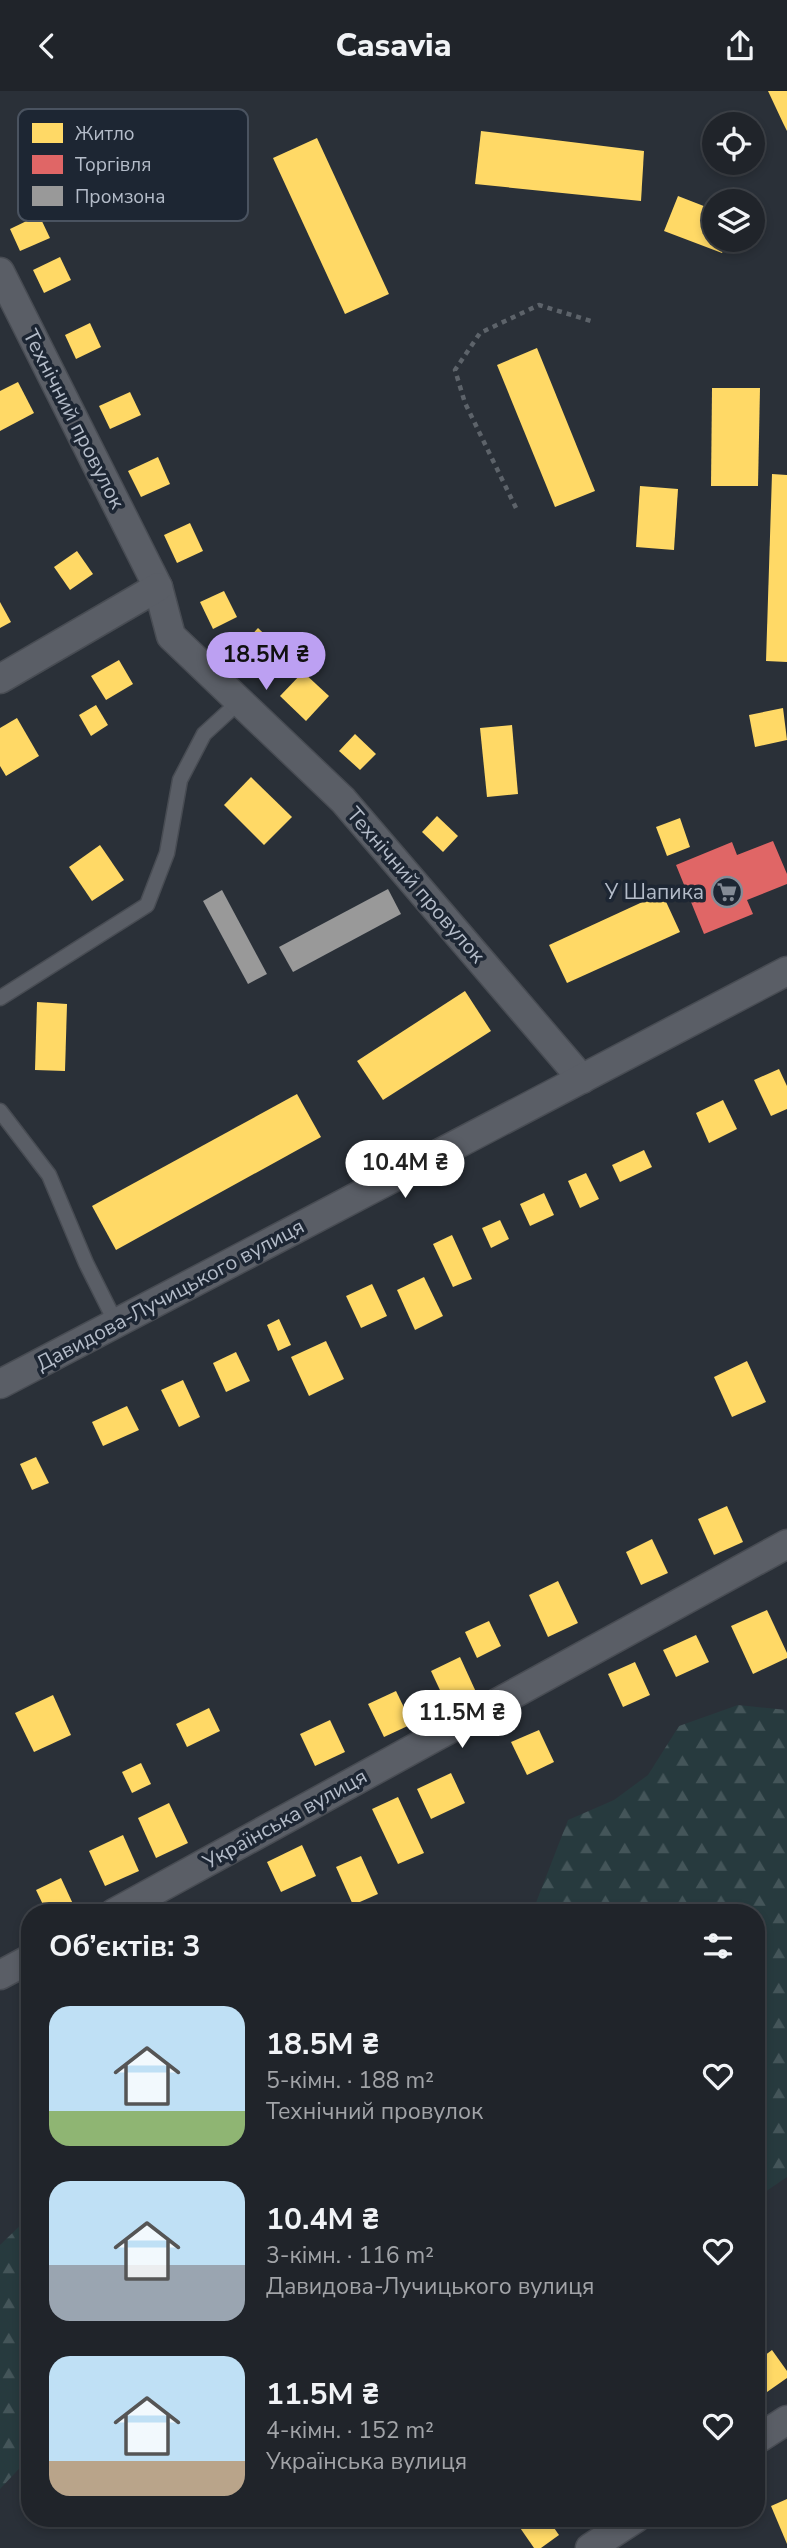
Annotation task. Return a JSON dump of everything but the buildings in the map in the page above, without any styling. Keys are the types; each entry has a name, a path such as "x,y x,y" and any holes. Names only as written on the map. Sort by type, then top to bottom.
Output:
{"street":[{"name":"Технічний провулок","path":"0,272 158,587 171,636 343,800 582,1079"},
{"path":"0,679 158,587"},
{"name":"Давидова-Лучицького вулиця","path":"0,1384 787,971"},
{"name":"Українська вулиця","path":"130,1904 787,1544"},
{"path":"0,1975 21,1964"},
{"path":"765,2434 787,2420"},
{"path":"590,2548 622,2527"}],"lane":[{"path":"0,998 147,905 167,853 180,780 204,734 240,701"},
{"path":"0,1111 49,1175 86,1263 116,1323"}],"path":[{"path":"516,508 465,403 455,370 480,333 539,305 591,321"}],"green space":[{"path":"738,1705 787,1710 787,2177 765,2192 765,1904 535,1904 568,1820 614,1800 648,1775 679,1726"},
{"path":"21,2225 21,2467 0,2489 0,2245"}],"place":[{"name":"У Шапика","path":"727,892"}]}
